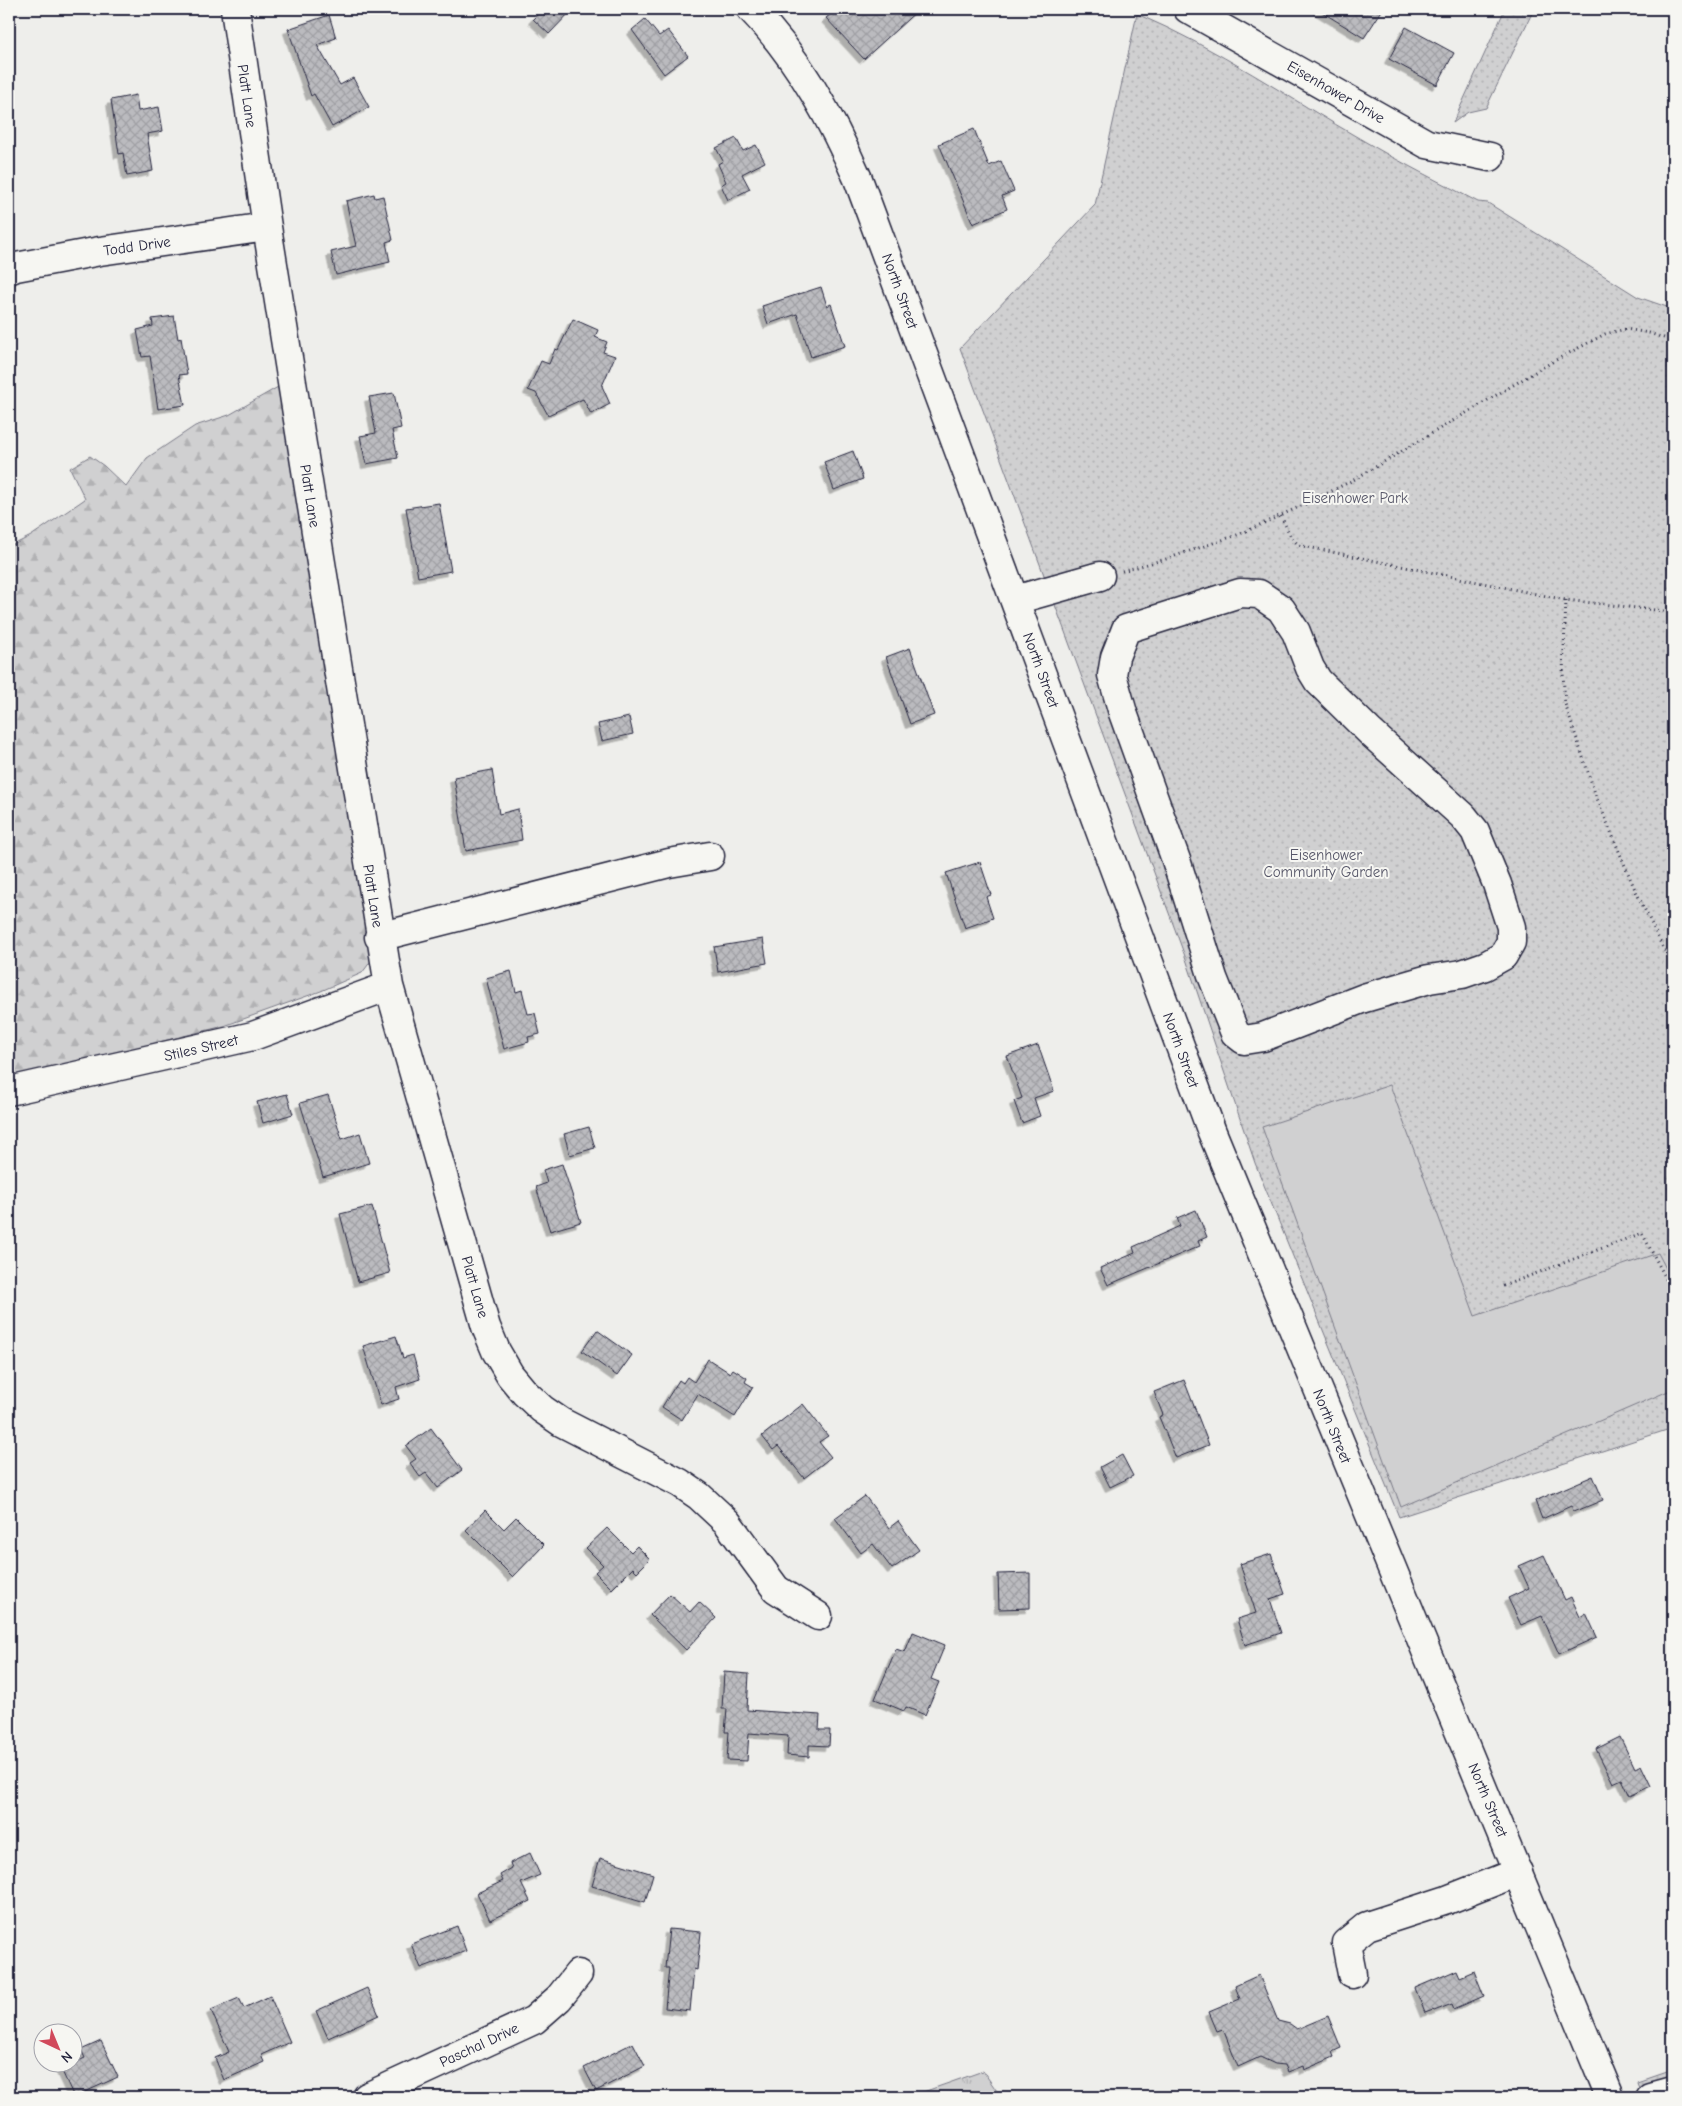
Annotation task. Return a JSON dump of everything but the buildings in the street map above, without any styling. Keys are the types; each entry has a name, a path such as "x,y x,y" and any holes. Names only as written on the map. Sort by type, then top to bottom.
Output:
{"street":[{"name":"Platt Lane","path":"235,9 266,227 284,325 379,937 389,986 486,1327 496,1351 510,1375 536,1404 561,1422 680,1483 699,1496 727,1522 776,1588 818,1616"},
{"name":"North Street","path":"751,9 799,69 825,111 850,161 1212,1132 1610,2097"},
{"name":"Eisenhower Drive","path":"1188,9 1427,144 1490,157"},
{"name":"Todd Drive","path":"9,270 16,267 100,251 266,227"},
{"path":"1015,600 1100,576"},
{"path":"1240,593 1259,594 1281,609 1296,632 1310,668 1318,681 1371,733 1463,816 1475,831 1497,884 1511,927 1511,942 1503,956 1485,966 1462,974 1429,979 1364,998 1263,1037 1244,1040 1235,1033 1213,978 1176,860 1123,713 1112,675 1114,657 1126,629 1204,604 1240,593"},
{"path":"379,937 668,863 710,856"},
{"name":"Stiles Street","path":"9,1092 253,1036 389,986"},
{"path":"1352,1974 1346,1943 1367,1926 1447,1900 1518,1872"},
{"name":"Paschal Drive","path":"367,2097 534,2020 559,1998 578,1974"},
{"path":"1651,2097 1673,2092"}],"path":[{"path":"1100,576 1208,546 1281,516 1362,475 1560,358 1605,334 1626,330 1650,333 1673,341"},
{"path":"1281,516 1290,535 1298,545 1566,600 1673,612"},
{"path":"1566,600 1563,673 1565,704 1596,796 1633,885 1664,950 1673,958"},
{"path":"1503,1286 1642,1233 1673,1292"}],"green space":[{"path":"1505,9 1534,9 1486,108 1468,112 1453,123"},
{"name":"Eisenhower Park","path":"1137,14 1225,58 1406,165 1478,202 1488,203 1638,297 1667,307 1673,305 1673,1428 1399,1517 1255,1163 1186,959 960,348 1095,205"},
{"path":"278,387 378,938 371,961 362,973 321,991 224,1026 9,1078 12,1031 9,1019 9,547 31,536 85,499 70,468 90,456 104,466 126,487 147,458 195,426 229,415"},
{"path":"1390,1085 1475,1316 1658,1253 1673,1282 1673,1389 1401,1507 1262,1127"},
{"path":"1673,2070 1673,2097 1644,2097 1638,2082"},
{"path":"983,2071 1001,2097 909,2097"}],"park label":[{"name":"Eisenhower Community Garden","path":"1326,864"}]}
